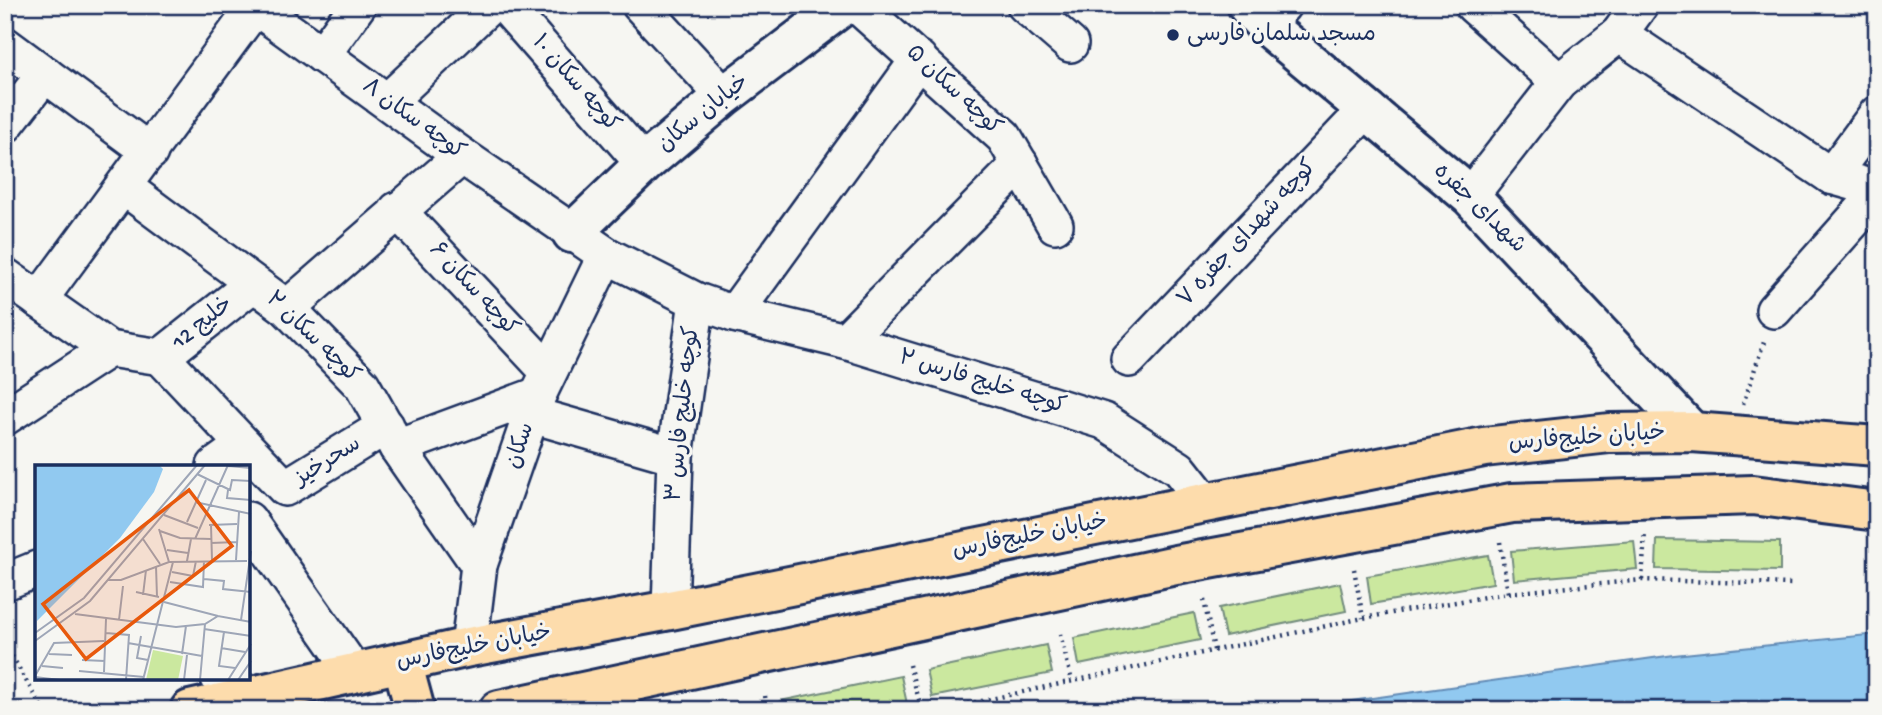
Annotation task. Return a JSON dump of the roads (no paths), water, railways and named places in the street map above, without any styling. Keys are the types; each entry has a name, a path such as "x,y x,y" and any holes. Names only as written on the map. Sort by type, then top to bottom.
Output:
{"main road":[{"name":"خیابان خلیج‌فارس","path":"190,710 226,689 355,673 469,647 670,610 1484,447 1611,433 1692,432 1877,446"},
{"path":"499,710 1176,565 1512,503 1753,495 1877,511"},
{"path":"402,662 415,710"}],"street":[{"path":"322,55 358,5"},
{"path":"388,101 490,5"},
{"name":"کوچه سکان ۱۰","path":"505,5 644,164"},
{"path":"640,5 724,96"},
{"name":"خیابان سکان","path":"572,233 644,164 724,96 844,5"},
{"name":"کوچه سکان ۵","path":"857,5 1004,137 1055,225"},
{"path":"1025,5 1070,44"},
{"path":"1473,5 1559,82"},
{"path":"1470,196 1559,82 1619,34 1640,5"},
{"path":"39,300 150,152 254,6"},
{"name":"کوچه سکان ۸","path":"254,6 462,156 606,255"},
{"name":"شهدای جفره","path":"1265,12 1367,109 1470,196 1692,432"},
{"path":"1619,34 1831,176 1877,192 1774,310"},
{"path":"5,45 150,152"},
{"path":"734,314 919,59"},
{"path":"5,125 45,74"},
{"name":"کوچه شهدای جفره ۷","path":"1129,359 1367,109"},
{"path":"1831,176 1877,114"},
{"path":"287,308 462,156"},
{"path":"845,341 1020,164"},
{"name":"کوچه سکان ۲","path":"124,187 287,308 362,385 391,437 479,565"},
{"name":"کوچه سکان ۶","path":"397,210 539,394"},
{"name":"کوچه خلیج فارس ۲","path":"606,255 697,301 734,314 845,341 1104,421 1179,469 1205,502"},
{"name":"سکان","path":"469,647 479,565 539,394 606,255"},
{"path":"5,276 109,349 5,417"},
{"name":"خلیج 12","path":"109,349 161,357 253,284"},
{"name":"کوچه خلیج فارس ۳","path":"670,610 675,456 697,301"},
{"path":"161,357 244,445 218,465"},
{"path":"391,437 539,394 675,456"},
{"name":"سحرخیز","path":"244,445 285,488 391,437"},
{"path":"250,523 355,673"}],"water":[{"path":"1877,634 1877,710 1288,710 1674,655"}],"place":[{"name":"مسجد سلمان فارسی","path":"1173,35"}]}
